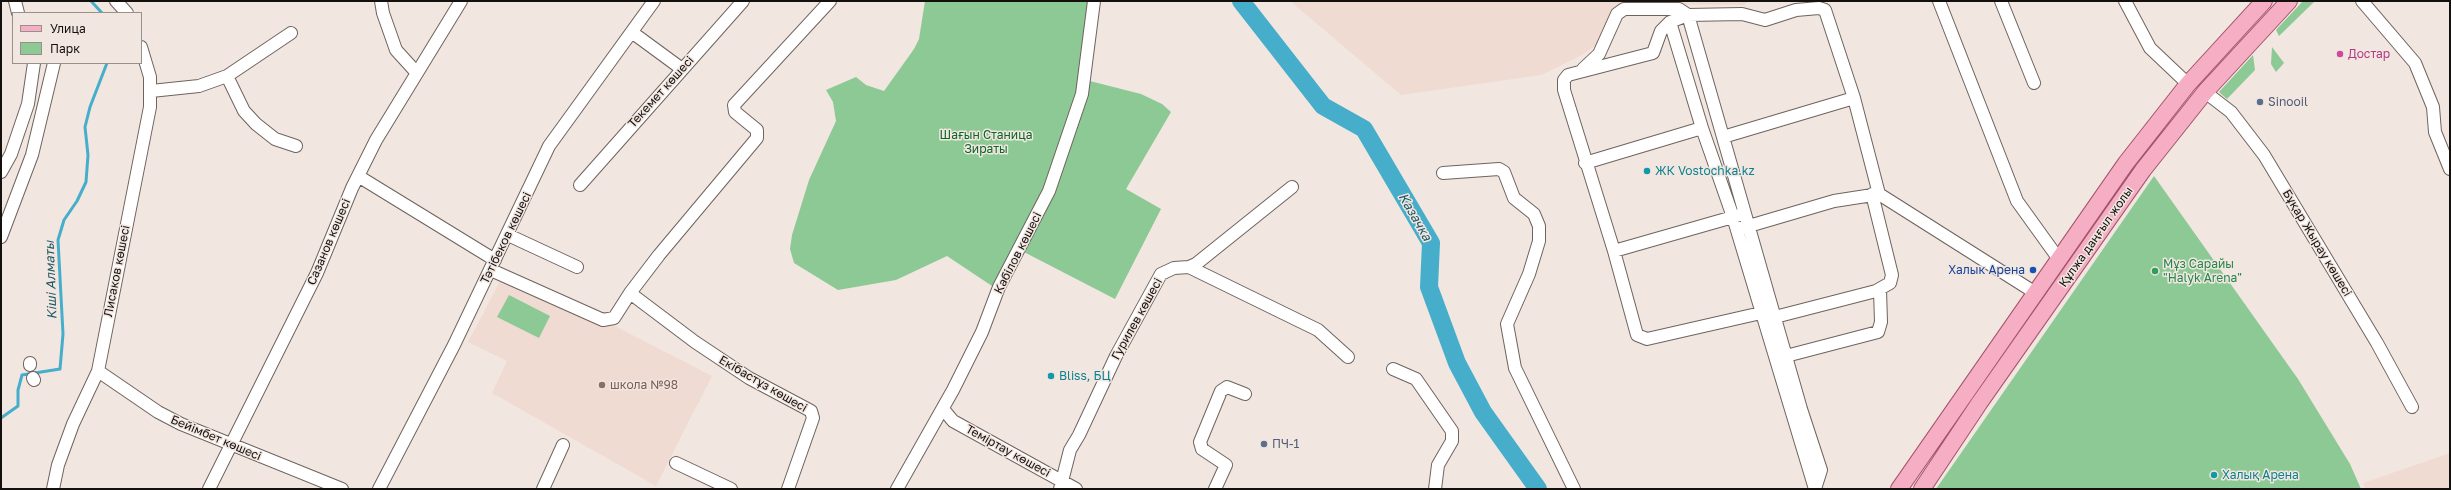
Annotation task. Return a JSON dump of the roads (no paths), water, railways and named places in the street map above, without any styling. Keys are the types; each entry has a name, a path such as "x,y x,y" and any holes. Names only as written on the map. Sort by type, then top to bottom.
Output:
{"main road":[{"name":"Құлжа даңғыл жолы","path":"1899,489 2034,292 2126,163 2188,84 2264,1"},
{"name":"Құлжа даңғыл жолы","path":"1922,489 1980,402 2134,182 2205,92 2289,1"}],"street":[{"path":"15,1 18,12"},
{"path":"381,1 383,14 396,50 416,72"},
{"name":"Сазанов көшесі","path":"209,489 318,273 358,176 376,140 416,72 461,1"},
{"name":"Тәтібеков көшесі","path":"379,489 454,346 549,146 654,1"},
{"name":"Текемет көшесі","path":"580,185 743,1"},
{"path":"358,176 493,265 606,320 614,318 630,293 757,138 757,130 734,112 734,105 830,1"},
{"name":"Кабілов көшесі","path":"897,489 943,409 982,332 999,287 1049,191 1082,94 1094,1"},
{"path":"1939,1 2017,201 2058,258"},
{"path":"2001,1 2034,83"},
{"path":"2125,1 2150,48 2188,84"},
{"path":"2362,1 2415,62 2433,107 2435,132 2450,169"},
{"path":"1761,313 1643,339 1637,335 1614,252 1585,163 1564,90 1564,80 1568,75 1581,70 1654,53 1661,31 1670,22 1688,15 1742,14 1765,20 1796,10 1819,8 1825,10 1854,98 1876,194 1892,274 1890,283 1880,290 1775,317"},
{"path":"1581,70 1599,54 1617,14 1624,9 1679,9 1688,15 1748,219 1786,356 1821,470 1815,489"},
{"path":"1670,22 1702,128 1737,229 1815,489"},
{"path":"151,91 199,86 227,76 291,33"},
{"path":"632,33 682,69"},
{"name":"Лисаков көшесі","path":"53,489 58,465 74,424 98,371 150,107 150,76 142,50"},
{"path":"1,172 11,154 28,104 34,64"},
{"path":"1,237 32,155 54,64"},
{"path":"227,76 244,111 256,124 275,139 296,146"},
{"name":"Бұқар Жырау көшесі","path":"2205,92 2231,112 2264,155 2377,343 2412,407"},
{"path":"1723,137 1854,98"},
{"path":"1585,163 1702,128"},
{"path":"1443,174 1499,169 1504,172 1514,198 1534,214 1539,226 1539,241 1529,274 1507,324 1515,368 1574,489"},
{"name":"Гурилев көшесі","path":"1060,485 1070,450 1079,435 1116,356 1161,274 1174,268 1189,267 1292,187"},
{"path":"1614,252 1733,217 1748,219 1876,194 2034,292"},
{"path":"1737,229 1748,219"},
{"path":"508,235 577,267"},
{"path":"1189,267 1318,330 1348,356"},
{"path":"1786,356 1878,332 1882,322 1880,290"},
{"name":"Екібастұз көшесі","path":"630,293 695,342 749,378 811,412 813,418 788,489"},
{"path":"1393,368 1416,379 1452,431 1452,442 1438,465 1435,489"},
{"name":"Бейімбет көшесі","path":"98,371 158,412 230,446 342,489"},
{"path":"1215,489 1226,465 1224,462 1212,457 1202,449 1200,442 1221,391 1227,387 1244,394"},
{"name":"Теміртау көшесі","path":"943,409 954,421 1060,485 1076,489"},
{"path":"543,489 563,445"},
{"path":"676,462 713,485 731,489"}],"waterway":[{"name":"Кіші Алматы","path":"91,1 101,12"},
{"name":"Казачка","path":"1241,1 1323,106 1364,129 1431,243 1429,287 1457,363 1483,412 1538,489"},
{"name":"Кіші Алматы","path":"1,418 18,406 18,390 22,375 60,369 63,334 58,240 64,220 77,201 86,182 88,155 85,127 90,107 107,64"}],"place":[{"name":"Достар","path":"2340,54"},
{"name":"Sinooil","path":"2260,102"},
{"name":"ЖК Vostochka.kz","path":"1647,171"},
{"name":"Халык Арена","path":"2033,270"},
{"name":"Мұз Сарайы \"Halyk Arena\"","path":"2155,271"},
{"name":"Bliss, БЦ","path":"1051,376"},
{"name":"школа №98","path":"602,385"},
{"name":"ПЧ-1","path":"1264,444"},
{"name":"Халық Арена","path":"2214,475"}],"park label":[{"name":"Шағын Станица Зираты","path":"986,142"}]}
